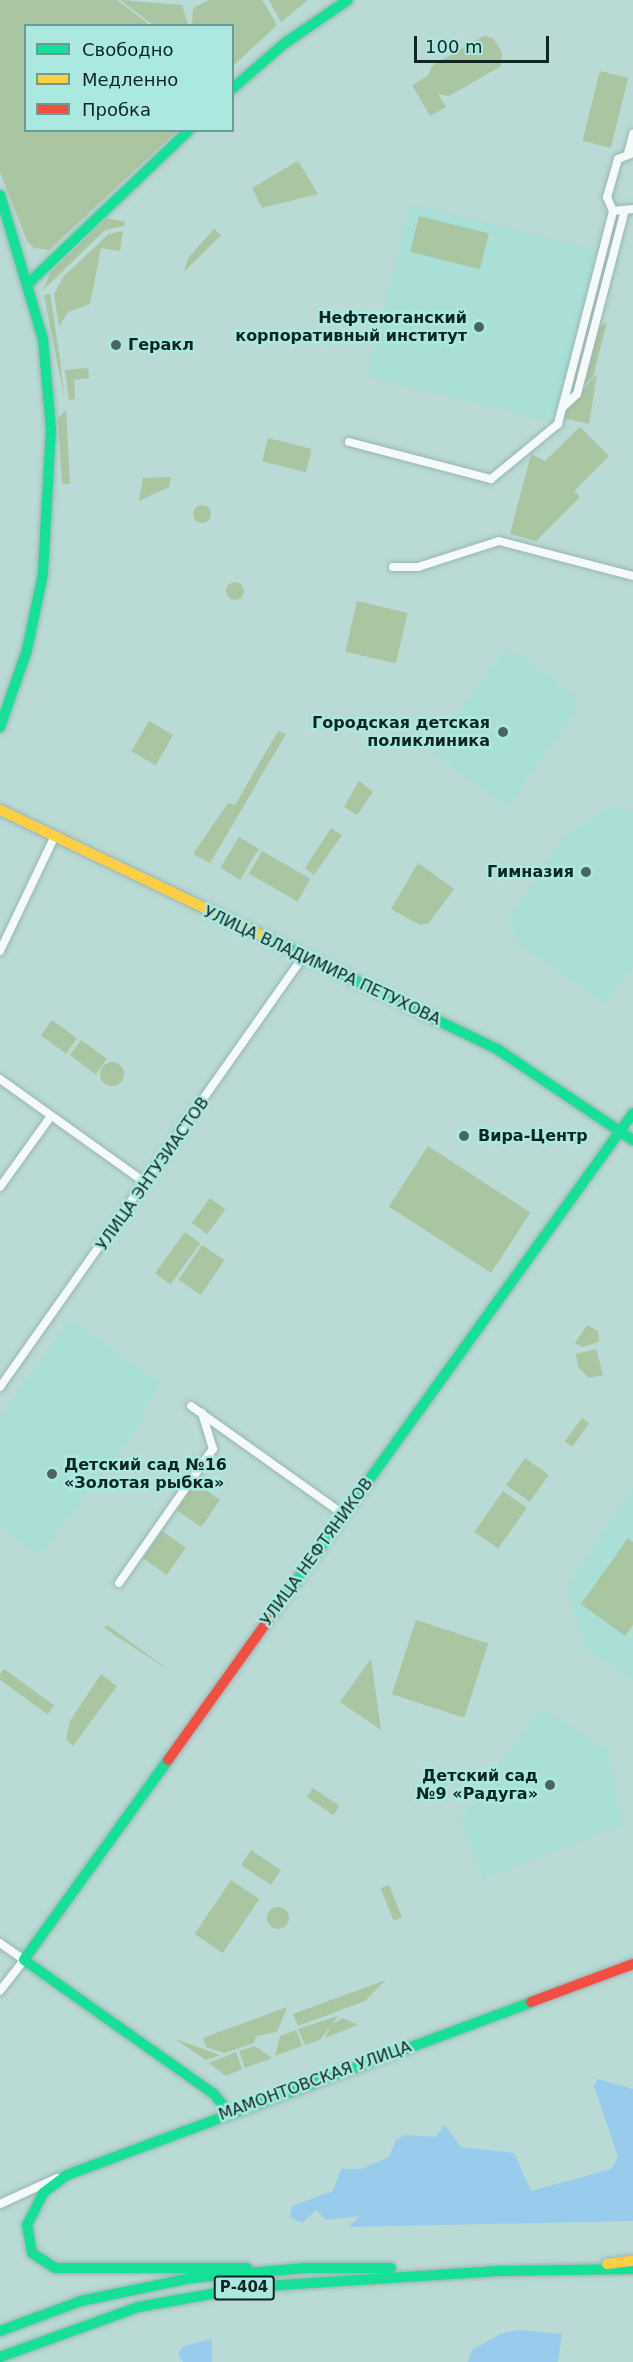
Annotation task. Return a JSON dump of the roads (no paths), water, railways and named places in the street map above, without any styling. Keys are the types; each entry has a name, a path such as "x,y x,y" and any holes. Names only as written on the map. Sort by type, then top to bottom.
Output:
{"main road":[{"path":"234,87 285,43 348,0"},
{"path":"30,282 187,132"},
{"path":"0,195 30,282 51,406 48,532 27,650 0,727"},
{"name":"УЛИЦА ВЛАДИМИРА ПЕТУХОВА","path":"0,810 510,1056 633,1140"},
{"name":"УЛИЦА НЕФТЯНИКОВ","path":"24,1960 633,1113"},
{"path":"24,1960 214,2094 229,2113"},
{"name":"МАМОНТОВСКАЯ УЛИЦА","path":"67,2175 633,1964"},
{"path":"67,2175 43,2193 27,2225 32,2253 49,2267 306,2268"},
{"path":"535,2270 633,2261"},
{"name":"Р-404","path":"0,2331 81,2301 143,2286 306,2268 498,2271"},
{"name":"Р-404","path":"0,2357 87,2322 178,2298 290,2282 498,2271 633,2269"}],"street":[{"path":"633,134 631,153 618,159 607,202 613,211 624,214 633,209"},
{"path":"349,442 491,479 558,424 613,211"},
{"path":"563,407 577,394 624,214"},
{"path":"393,567 418,567 499,541 633,576"},
{"path":"0,951 54,838"},
{"name":"УЛИЦА ЭНТУЗИАСТОВ","path":"0,1388 146,1184 303,957"},
{"path":"0,1079 146,1184"},
{"path":"0,1187 51,1116"},
{"path":"191,1406 343,1514"},
{"path":"119,1583 213,1449 202,1413"},
{"path":"0,1942 24,1960"},
{"name":"УЛИЦА НЕФТЯНИКОВ","path":"0,1991 24,1960"},
{"name":"МАМОНТОВСКАЯ УЛИЦА","path":"0,2204 67,2175"}],"water":[{"path":"598,2079 633,2089 633,2221 349,2227 360,2216 327,2220 316,2210 302,2223 290,2217 292,2206 333,2191 341,2169 362,2169 389,2157 396,2140 405,2135 436,2137 445,2125 461,2147 514,2153 531,2191 611,2169 618,2157 594,2086"},
{"path":"520,2330 562,2334 558,2362 468,2362 472,2350 500,2334"},
{"path":"212,2339 212,2362 183,2362 178,2353 184,2346"}],"place":[{"name":"Нефтеюганский корпоративный институт","path":"479,327"},
{"name":"Геракл","path":"116,345"},
{"name":"Городская детская поликлиника","path":"503,732"},
{"name":"Гимназия","path":"586,872"},
{"name":"Вира-Центр","path":"464,1136"},
{"name":"Детский сад №16 «Золотая рыбка»","path":"52,1474"},
{"name":"Детский сад №9 «Радуга»","path":"550,1785"}]}
